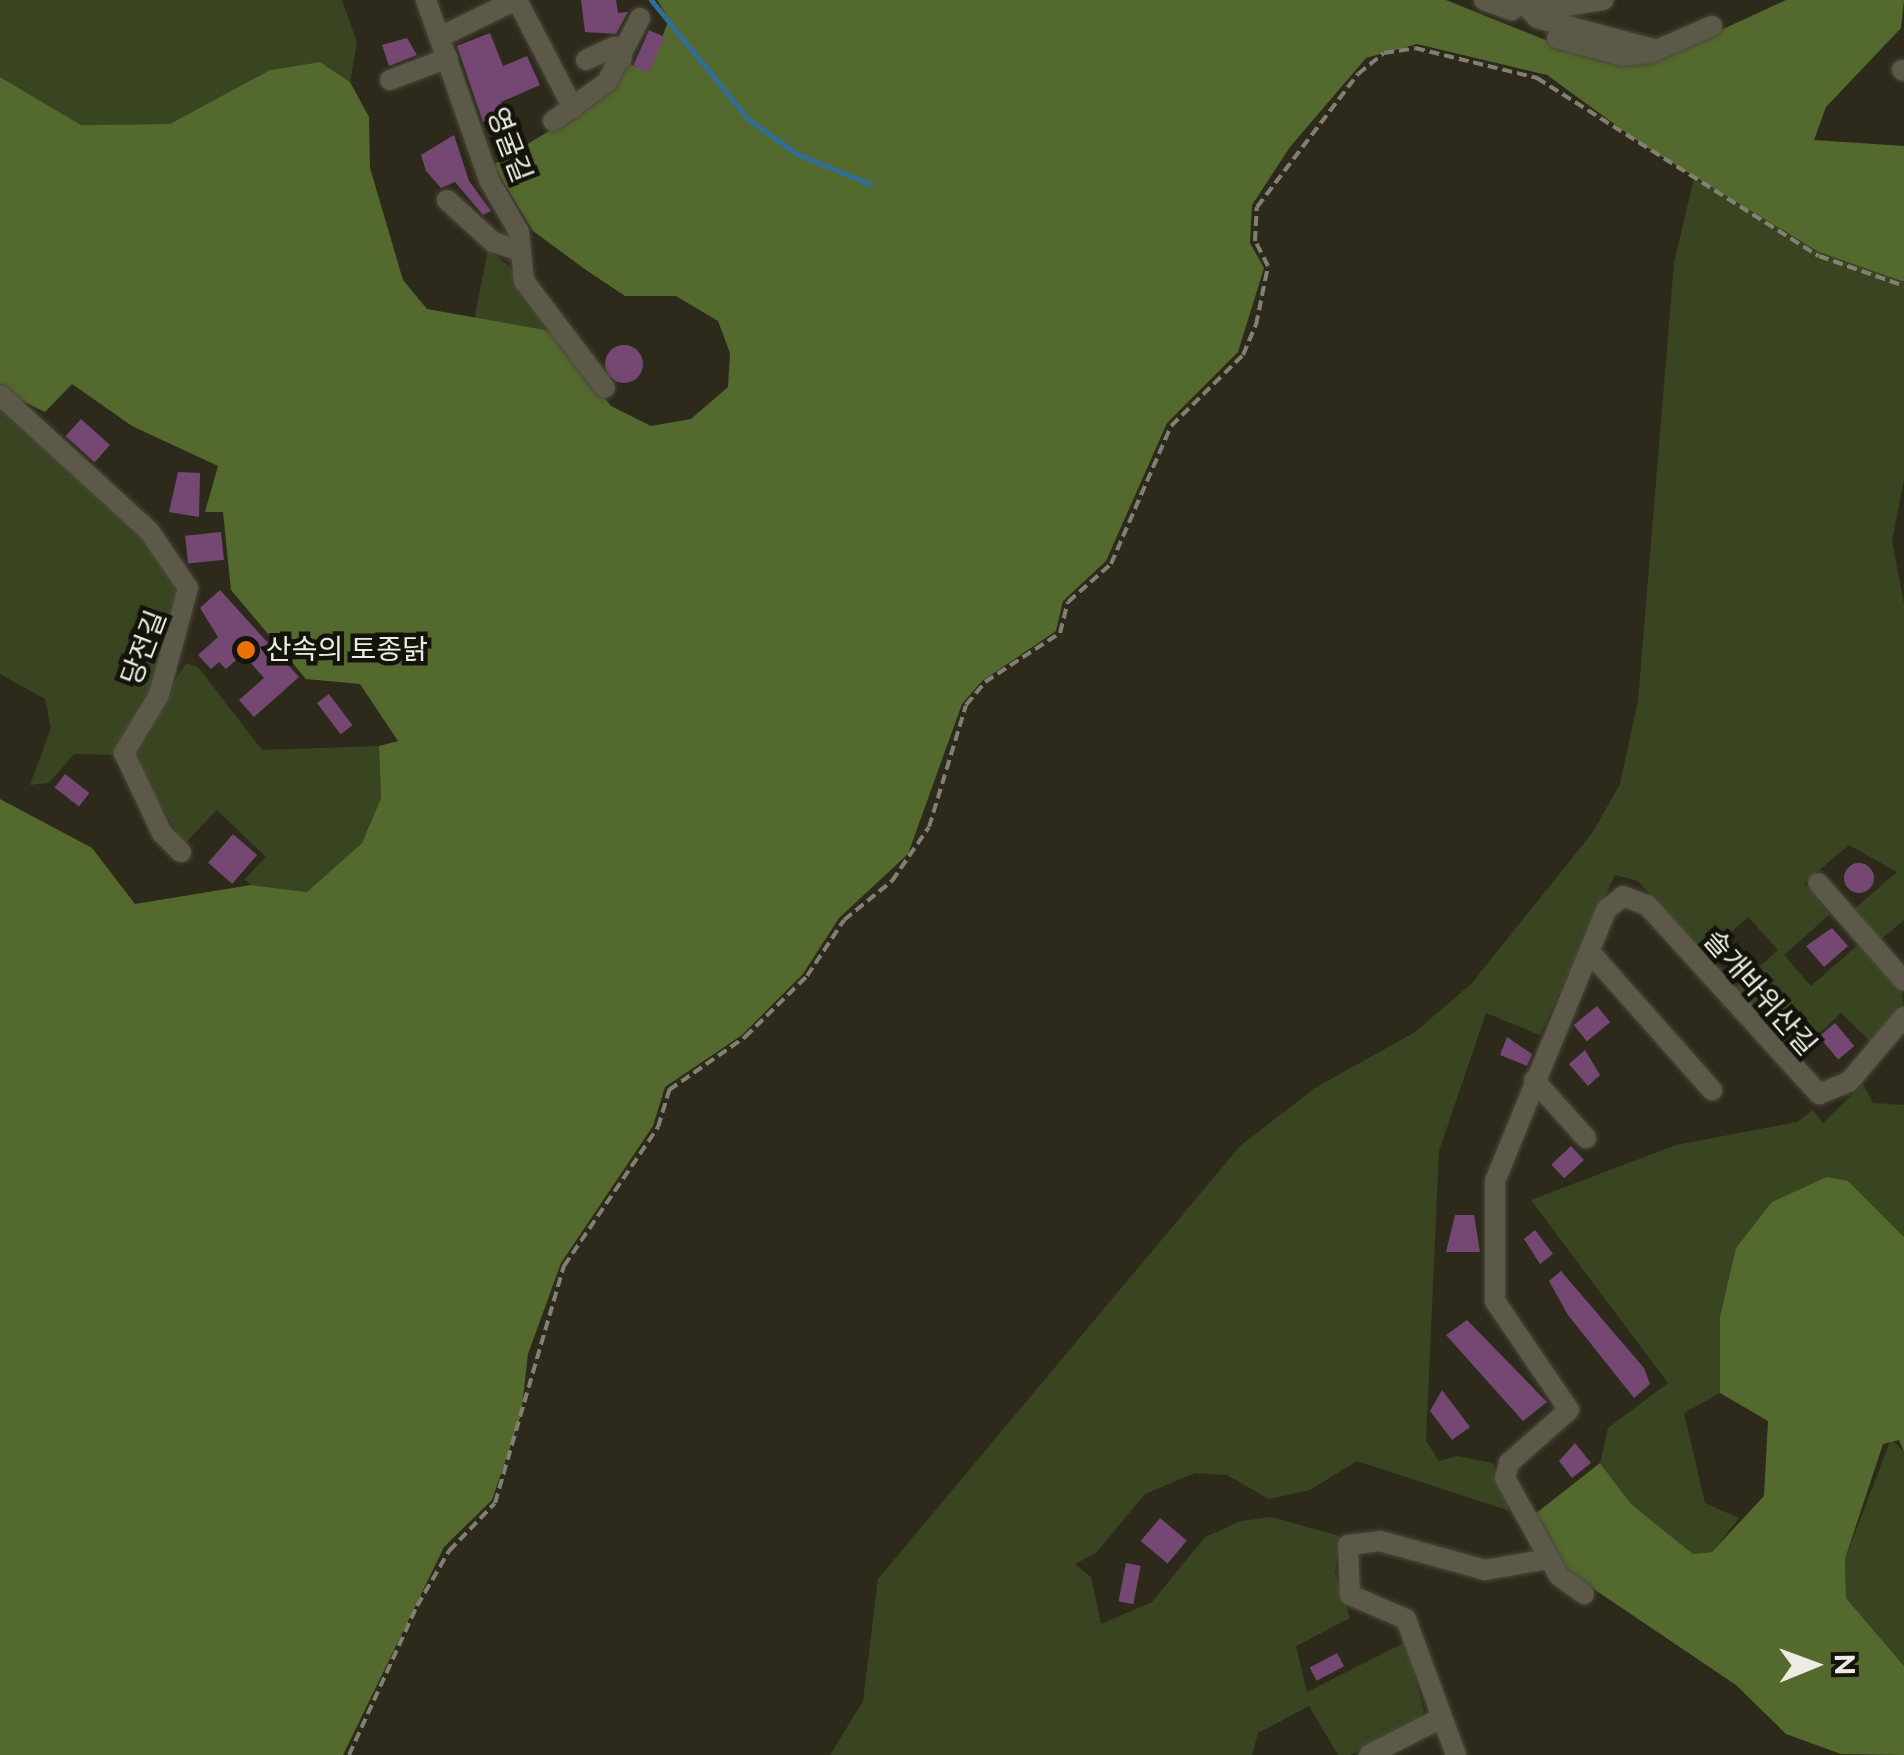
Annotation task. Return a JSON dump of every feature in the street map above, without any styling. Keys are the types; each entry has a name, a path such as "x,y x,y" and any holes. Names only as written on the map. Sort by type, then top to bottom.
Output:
{"lane":[{"name":"영굴길","path":"426,0 520,251 531,293 573,336 605,388"},
{"path":"440,36 516,0 573,108"},
{"path":"1484,0 1513,3 1549,22 1666,49 1697,26"},
{"path":"1545,1 1603,0"},
{"name":"영굴길","path":"553,121 573,108 622,59 640,18"},
{"path":"586,60 614,47 622,59"},
{"path":"390,80 448,58"},
{"path":"447,200 493,242 520,251"},
{"name":"당전길","path":"0,396 149,531 188,588 160,695 124,753 162,833 181,852"},
{"path":"1818,883 1904,981"},
{"name":"솔개바위산길","path":"1584,1594 1549,1559 1505,1470 1562,1422 1568,1404 1495,1302 1497,1170 1611,902 1640,901 1819,1094 1849,1082 1904,1017"},
{"path":"1589,952 1712,1090"},
{"path":"1534,1080 1586,1138"},
{"path":"1456,1755 1436,1720 1406,1619 1350,1595 1348,1545 1380,1541 1485,1570 1549,1559"},
{"path":"1369,1755 1436,1720"}],"path":[{"path":"349,1755 416,1606 460,1537 495,1502 564,1266 658,1126 669,1090 745,1038 807,976 844,920 892,881 929,827 966,705 985,682 1060,633 1068,602 1111,564 1172,426 1243,355 1256,325 1268,266 1255,241 1257,207 1358,74 1384,53 1415,48 1537,78 1819,256 1904,286"}],"green space":[{"path":"0,0 342,0 357,42 350,82 320,62 270,70 171,124 81,125 0,77"},
{"path":"657,0 1446,0 1558,45 1654,61 1786,0 1904,0 1901,28 1826,107 1814,140 1904,146 1904,282 1819,252 1646,147 1547,75 1417,44 1366,58 1290,147 1252,205 1250,243 1264,268 1238,352 1167,423 1106,561 1063,601 1056,631 982,681 962,704 908,854 839,918 803,974 742,1035 665,1087 653,1126 561,1263 528,1354 521,1415 492,1500 444,1547 343,1755 0,1755 0,799 92,848 135,904 251,885 307,892 362,843 381,798 379,746 398,741 360,684 306,679 231,590 223,512 205,512 218,466 132,426 72,384 45,412 0,390 0,77 81,125 170,124 270,70 320,62 350,82 369,117 370,168 403,280 427,309 550,331 611,406 651,426 691,419 728,387 730,353 718,321 676,296 625,296 586,270 533,231 493,165 554,128 627,63 649,72 669,19"},
{"path":"1694,178 1771,216 1819,252 1904,282 1904,479 1892,541 1904,604 1904,920 1879,941 1853,910 1897,872 1849,845 1804,883 1830,914 1784,955 1811,986 1859,944 1902,991 1904,1010 1872,1043 1841,1013 1793,1058 1733,990 1778,950 1748,917 1705,956 1638,881 1615,875 1540,1035 1486,1013 1439,1151 1426,1441 1439,1461 1457,1456 1493,1463 1510,1511 1357,1461 1310,1490 1269,1499 1227,1475 1195,1473 1145,1494 1096,1553 1075,1564 1091,1577 1101,1624 1152,1602 1205,1537 1241,1521 1271,1517 1340,1536 1335,1572 1350,1618 1296,1646 1307,1692 1406,1642 1424,1711 1419,1721 1350,1755 1338,1755 1309,1706 1258,1733 1252,1755 830,1755 863,1701 878,1579 1240,1146 1315,1088 1415,1032 1471,984 1593,832 1620,784 1638,701 1674,263"},
{"path":"488,249 510,267 550,331 474,320"},
{"path":"0,404 115,506 184,588 159,680 118,755 74,754 49,783 30,785 51,728 45,699 0,674"},
{"path":"186,663 198,667 262,750 379,746 381,798 362,843 307,892 251,885 245,879 266,857 217,810 184,844 136,765 134,746"},
{"path":"1863,1084 1873,1103 1904,1105 1904,1237 1848,1182 1720,1317 1720,1393 1684,1413 1705,1503 1739,1518 1712,1552 1693,1554 1631,1504 1600,1463 1608,1428 1668,1383 1531,1200 1676,1145 1797,1122 1813,1110 1823,1123"},
{"path":"1827,1177 1848,1181 1904,1237 1904,1452 1899,1440 1883,1444 1845,1559 1846,1598 1904,1666 1904,1755 1841,1754 1786,1734 1736,1685 1564,1569 1535,1514 1600,1463 1631,1504 1693,1554 1712,1552 1764,1496 1768,1421 1720,1393 1720,1317 1736,1248 1772,1202"},
{"path":"1891,1439 1904,1452 1904,1666 1846,1598 1845,1559"}],"building":[{"path":"581,0 616,0 618,13 628,12 616,34 585,32"},
{"path":"649,30 665,37 649,73 633,66"},
{"path":"490,33 503,66 527,56 540,85 501,102 506,115 483,122 457,46"},
{"path":"407,38 417,55 389,66 382,45"},
{"path":"454,135 469,181 491,211 483,215 455,182 441,188 426,171 421,155"},
{"path":"624,345 637,351 643,364 637,377 624,383 611,377 605,364 611,351"},
{"path":"81,419 110,445 95,462 66,436"},
{"path":"178,472 200,473 199,517 169,512"},
{"path":"221,532 224,560 188,564 185,536"},
{"path":"220,590 299,677 254,717 239,700 264,678 243,654 226,669 219,662 211,669 198,655 218,637 200,608"},
{"path":"329,694 352,725 340,734 317,703"},
{"path":"65,774 89,793 79,806 55,787"},
{"path":"233,834 257,855 232,884 208,863"},
{"path":"1859,863 1870,867 1874,878 1870,889 1859,893 1848,889 1844,878 1848,867"},
{"path":"1832,928 1848,946 1824,967 1806,946"},
{"path":"1597,1006 1610,1022 1587,1041 1574,1025"},
{"path":"1835,1023 1854,1046 1838,1059 1819,1036"},
{"path":"1507,1037 1532,1054 1527,1066 1500,1055"},
{"path":"1585,1050 1600,1075 1588,1086 1569,1064"},
{"path":"1571,1146 1584,1160 1564,1178 1551,1164"},
{"path":"1455,1215 1474,1215 1480,1252 1446,1252"},
{"path":"1535,1230 1553,1254 1540,1264 1524,1239"},
{"path":"1561,1271 1644,1368 1650,1384 1634,1398 1568,1315 1549,1281"},
{"path":"1467,1320 1547,1402 1523,1421 1446,1335"},
{"path":"1442,1390 1470,1427 1452,1440 1430,1411"},
{"path":"1575,1443 1591,1463 1572,1478 1559,1461"},
{"path":"1160,1518 1187,1540 1168,1563 1141,1541"},
{"path":"1126,1563 1141,1566 1133,1604 1119,1601"},
{"path":"1337,1653 1344,1666 1317,1681 1310,1668"}],"waterway":[{"path":"651,0 748,119 797,154 870,184"}],"place":[{"name":"산속의 토종닭","path":"246,650"}]}
